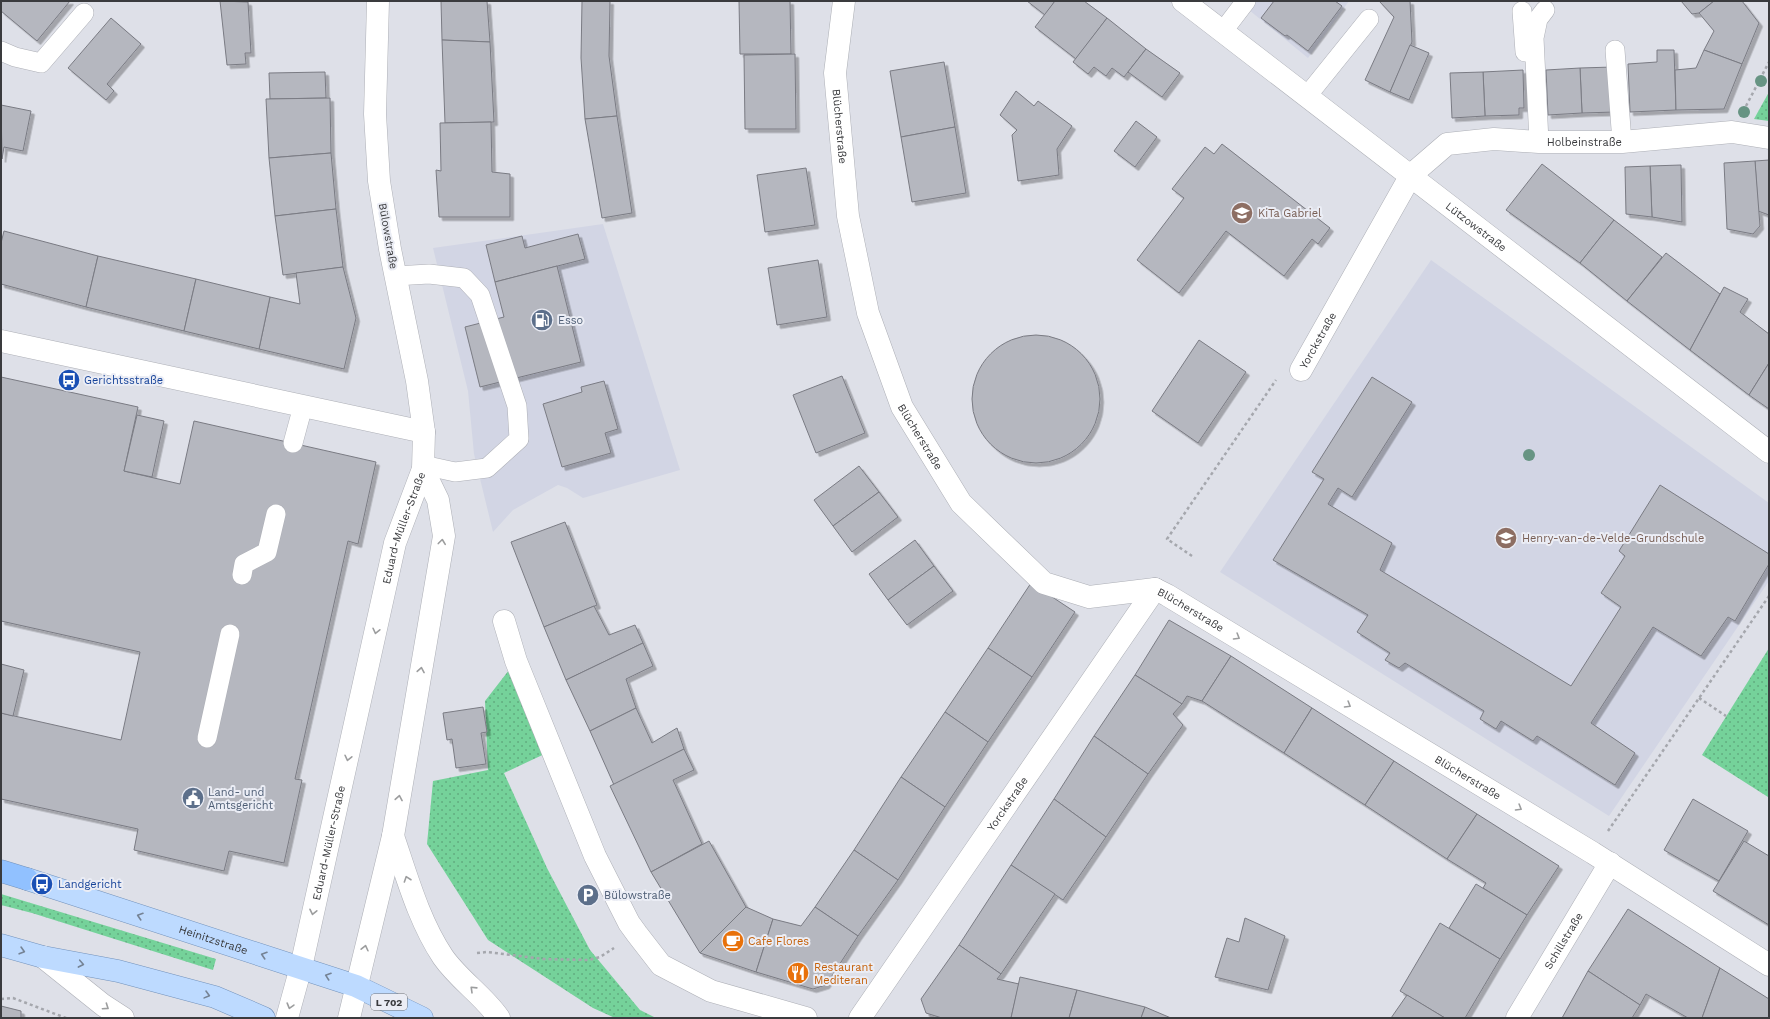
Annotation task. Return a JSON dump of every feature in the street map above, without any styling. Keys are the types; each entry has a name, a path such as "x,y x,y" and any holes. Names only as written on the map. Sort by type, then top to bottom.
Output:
{"highway":[{"name":"Heinitzstraße","path":"1,871 27,879"}],"main road":[{"name":"Heinitzstraße","path":"27,879 356,986 422,1018"},
{"path":"1,945 43,957 118,971 215,997 264,1018"}],"street":[{"name":"Bülowstraße","path":"378,1 375,114 379,181 395,276 417,381 424,432 423,467"},
{"name":"Blücherstraße","path":"844,1 835,73 848,216 868,313 902,407 961,503 1044,583 1089,597 1155,589 1167,595 1601,858 1769,965"},
{"name":"Lützowstraße","path":"1183,1 1769,452"},
{"name":"Holbeinstraße","path":"1411,175 1447,144 1494,139 1534,142 1622,142 1732,132 1769,138"},
{"name":"Yorckstraße","path":"1301,370 1411,175"},
{"path":"1,341 424,432"},
{"name":"Eduard-Müller-Straße","path":"349,1018 393,836 444,536 438,500 423,467"},
{"name":"Eduard-Müller-Straße","path":"287,1018 301,967 395,543 423,467"},
{"name":"Yorckstraße","path":"860,1018 1155,589"},
{"path":"504,622 516,661 595,856 629,923 637,934 661,965 711,991 806,1018"},
{"path":"393,836 413,895 433,940 444,958 459,976 491,1007 499,1018"},
{"name":"Schillstraße","path":"1516,1018 1601,858"},
{"path":"43,957 103,1005 123,1018"}],"lane":[{"path":"1223,31 1246,1"},
{"path":"1534,142 1534,38 1538,19 1545,10"},
{"path":"1522,11 1534,142"},
{"path":"1,51 15,57 41,63 84,13"},
{"path":"1307,96 1369,18"},
{"path":"1615,50 1622,142"},
{"path":"395,276 429,274 464,278 480,295 517,406 519,439 487,468 455,472 423,467"},
{"path":"293,443 303,406"},
{"path":"242,575 244,564 267,552 276,514"},
{"path":"207,738 230,634"}],"path":[{"path":"1732,132 1769,62"},
{"name":"Yorckstraße","path":"1192,556 1167,539 1275,380 1301,370"},
{"path":"1601,858 1699,698 1769,596"},
{"path":"1699,698 1726,716"},
{"path":"472,954 487,952 543,959 589,960 600,957 637,934"},
{"path":"1,999 13,998 66,1018"}],"shaded area":[{"path":"1238,1 1349,1 1308,58"},
{"name":"Esso","path":"603,224 680,470 583,498 567,488 558,485 513,510 493,532 474,454 468,391 433,248"},
{"name":"Henry-van-de-Velde-Grundschule","path":"1431,260 1769,503 1769,581 1609,816 1220,572"}],"green space":[{"path":"1769,92 1769,121 1754,119"},
{"path":"1769,648 1769,796 1768,797 1702,755"},
{"path":"516,661 551,751 504,773 547,868 590,950 640,1010 656,1018 615,1018 593,1008 488,940 427,844 433,781 488,770 485,701"},
{"path":"1,894 216,959 213,970 32,913 1,905"}],"building":[{"path":"1,1 70,1 37,41 1,11"},
{"path":"220,1 248,2 251,53 245,53 246,64 227,65"},
{"path":"441,1 487,1 490,42 442,40"},
{"path":"582,1 610,1 609,56 617,116 585,119 581,58"},
{"path":"739,1 790,1 791,54 740,54"},
{"path":"1027,1 1055,1 1045,15"},
{"path":"1055,1 1084,1 1107,18 1076,59 1035,27"},
{"path":"1274,1 1335,1 1342,6 1308,51 1261,18"},
{"path":"1379,1 1410,1 1412,42 1390,92 1365,80 1394,17"},
{"path":"1681,1 1714,1 1699,13 1692,14"},
{"path":"1714,1 1742,1 1759,23 1742,64 1704,50 1714,31 1699,13"},
{"path":"111,18 141,44 107,84 114,91 106,100 68,68"},
{"path":"1107,18 1146,49 1124,77 1112,68 1106,76 1094,67 1088,74 1073,62"},
{"path":"442,40 490,42 494,122 445,123"},
{"path":"1410,45 1429,53 1409,100 1390,92"},
{"path":"1146,49 1180,73 1162,97 1128,72"},
{"path":"1657,50 1674,50 1676,110 1630,112 1628,64 1657,62"},
{"path":"1704,50 1742,64 1724,109 1676,110 1675,70 1696,68"},
{"path":"795,54 796,129 745,129 744,55"},
{"path":"944,62 955,127 901,137 890,71"},
{"path":"1613,67 1615,112 1582,113 1580,68"},
{"path":"1580,68 1582,113 1548,115 1546,70"},
{"path":"1523,70 1524,108 1519,108 1519,115 1485,116 1483,72"},
{"path":"325,72 326,98 270,99 269,73"},
{"path":"1483,72 1485,116 1452,118 1450,73"},
{"path":"1016,91 1034,106 1038,101 1072,126 1057,149 1059,175 1018,181 1012,135 1017,130 1000,115"},
{"path":"330,98 331,153 269,158 266,99"},
{"path":"1,105 31,111 23,151 4,147 2,159"},
{"path":"617,116 632,213 602,218 585,119"},
{"path":"1136,121 1157,137 1135,167 1114,151"},
{"path":"491,122 492,172 510,174 510,217 439,217 436,170 441,171 440,123"},
{"path":"955,127 966,193 912,202 901,137"},
{"name":"KiTa Gabriel","path":"1222,144 1330,228 1318,244 1312,239 1284,276 1226,231 1179,293 1137,260 1184,198 1172,189 1205,147 1214,154"},
{"path":"331,153 336,209 275,216 269,158"},
{"path":"1769,160 1769,215 1758,211 1755,161"},
{"path":"1755,161 1760,226 1753,234 1727,229 1724,163"},
{"path":"1542,164 1614,220 1580,263 1506,210"},
{"path":"1681,165 1682,222 1652,217 1650,166"},
{"path":"1650,166 1652,217 1626,214 1625,167"},
{"path":"806,168 815,225 765,232 757,175"},
{"path":"336,209 343,267 283,275 275,216"},
{"path":"1614,220 1662,257 1627,301 1580,263"},
{"path":"4,231 98,256 86,307 1,284 1,243"},
{"path":"578,234 585,259 495,282 486,245 522,236 525,248"},
{"path":"1666,253 1720,294 1690,350 1627,301"},
{"path":"98,256 196,279 184,331 86,307"},
{"path":"818,260 827,317 777,325 768,268"},
{"path":"557,266 581,362 480,387 465,327 504,317 495,282"},
{"path":"343,267 356,318 344,369 259,349 270,297 300,304 296,273"},
{"path":"196,279 270,297 259,349 184,331"},
{"path":"1724,287 1748,299 1740,312 1769,334 1769,363 1749,395 1690,350"},
{"path":"1042,335 1055,337 1066,342 1077,349 1086,358 1098,380 1100,399 1098,418 1093,429 1086,440 1077,449 1055,461 1030,463 1017,461 1006,456 995,449 986,440 974,418 972,393 974,380 979,369 986,358 995,349 1017,337"},
{"path":"1199,340 1246,372 1198,443 1152,411"},
{"path":"1769,363 1769,409 1749,395"},
{"path":"842,376 865,433 816,453 793,395"},
{"path":"1,377 138,407 124,471 180,484 194,421 376,462 358,544 348,541 295,779 302,780 284,863 229,851 224,871 134,850 138,829 1,799 1,713 121,740 140,652 1,621"},
{"path":"1372,377 1412,402 1352,497 1338,488 1328,504 1392,543 1380,570 1571,686 1621,607 1601,593 1625,556 1619,551 1660,485 1769,554 1769,564 1735,621 1728,617 1701,656 1653,627 1591,723 1635,753 1615,785 1537,736 1533,741 1501,721 1496,729 1480,719 1484,711 1405,663 1399,668 1385,660 1390,653 1357,632 1368,615 1273,560 1324,479 1312,472"},
{"path":"604,381 618,429 605,433 611,453 562,467 543,404 582,392 581,387"},
{"path":"137,415 164,421 152,477 124,471"},
{"path":"859,466 879,492 833,526 814,500"},
{"path":"879,492 898,517 852,552 833,526"},
{"path":"565,522 597,605 544,627 511,542"},
{"path":"915,540 934,566 888,600 869,574"},
{"path":"934,566 953,591 907,625 888,600"},
{"path":"1031,583 1075,612 1032,677 988,648"},
{"path":"594,606 609,635 635,625 643,643 566,680 544,627"},
{"path":"1169,620 1231,656 1202,701 1187,696 1182,704 1135,675"},
{"path":"643,643 653,666 626,679 636,708 590,731 566,680"},
{"path":"988,648 1032,677 988,742 945,712"},
{"path":"1231,656 1312,708 1284,753 1202,701"},
{"path":"1,664 24,670 13,716 1,713"},
{"path":"1135,675 1182,704 1173,714 1183,725 1148,774 1094,736"},
{"path":"483,707 487,732 481,733 486,764 456,768 452,739 447,740 443,713"},
{"path":"636,708 652,743 677,728 684,749 614,785 590,731"},
{"path":"1312,708 1394,761 1365,805 1284,753"},
{"path":"945,712 988,742 945,807 901,777"},
{"path":"1094,736 1148,774 1106,837 1054,799"},
{"path":"684,749 694,770 673,780 702,844 651,872 610,786"},
{"path":"1394,761 1477,814 1447,859 1365,805"},
{"path":"901,777 945,807 898,880 854,850"},
{"path":"1054,799 1106,837 1063,900 1011,865"},
{"path":"1693,799 1748,831 1719,881 1664,850"},
{"path":"1477,814 1559,866 1527,915 1483,888 1486,883 1447,859"},
{"path":"709,841 746,907 700,953 651,872"},
{"path":"1744,841 1769,856 1769,925 1713,891"},
{"path":"854,850 898,880 858,936 815,907"},
{"path":"1011,865 1055,894 1001,974 959,945"},
{"path":"1476,884 1527,915 1500,959 1449,928"},
{"path":"746,907 773,919 756,972 700,953"},
{"path":"815,907 858,936 826,985 813,989 756,972 773,919 801,926"},
{"path":"1628,909 1720,968 1702,1018 1688,1018 1646,994 1640,1005 1588,971"},
{"path":"1245,918 1285,936 1268,990 1215,977 1227,938 1239,942"},
{"path":"1440,923 1500,959 1465,1018 1445,1018 1400,991"},
{"path":"959,945 1001,974 997,979 1019,984 1011,1018 942,1018 926,1013 921,999"},
{"path":"1720,968 1769,999 1769,1018 1702,1018"},
{"path":"1588,971 1640,1005 1632,1018 1562,1018"},
{"path":"1020,977 1077,990 1069,1018 1011,1018"},
{"path":"1077,990 1145,1007 1141,1018 1069,1018"},
{"path":"1407,995 1445,1018 1391,1018"},
{"path":"1,1006 21,1011 21,1018 1,1018"},
{"path":"1145,1007 1171,1018 1141,1018"}],"place":[{"name":"KiTa Gabriel","path":"1242,213"},
{"name":"Esso","path":"542,320"},
{"name":"Gerichtsstraße","path":"69,380"},
{"name":"Henry-van-de-Velde-Grundschule","path":"1506,538"},
{"name":"Land- und Amtsgericht","path":"193,798"},
{"name":"Landgericht","path":"42,884"},
{"name":"Bülowstraße","path":"588,895"},
{"name":"Cafe Flores","path":"733,941"},
{"name":"Restaurant Mediteran","path":"798,973"}]}
